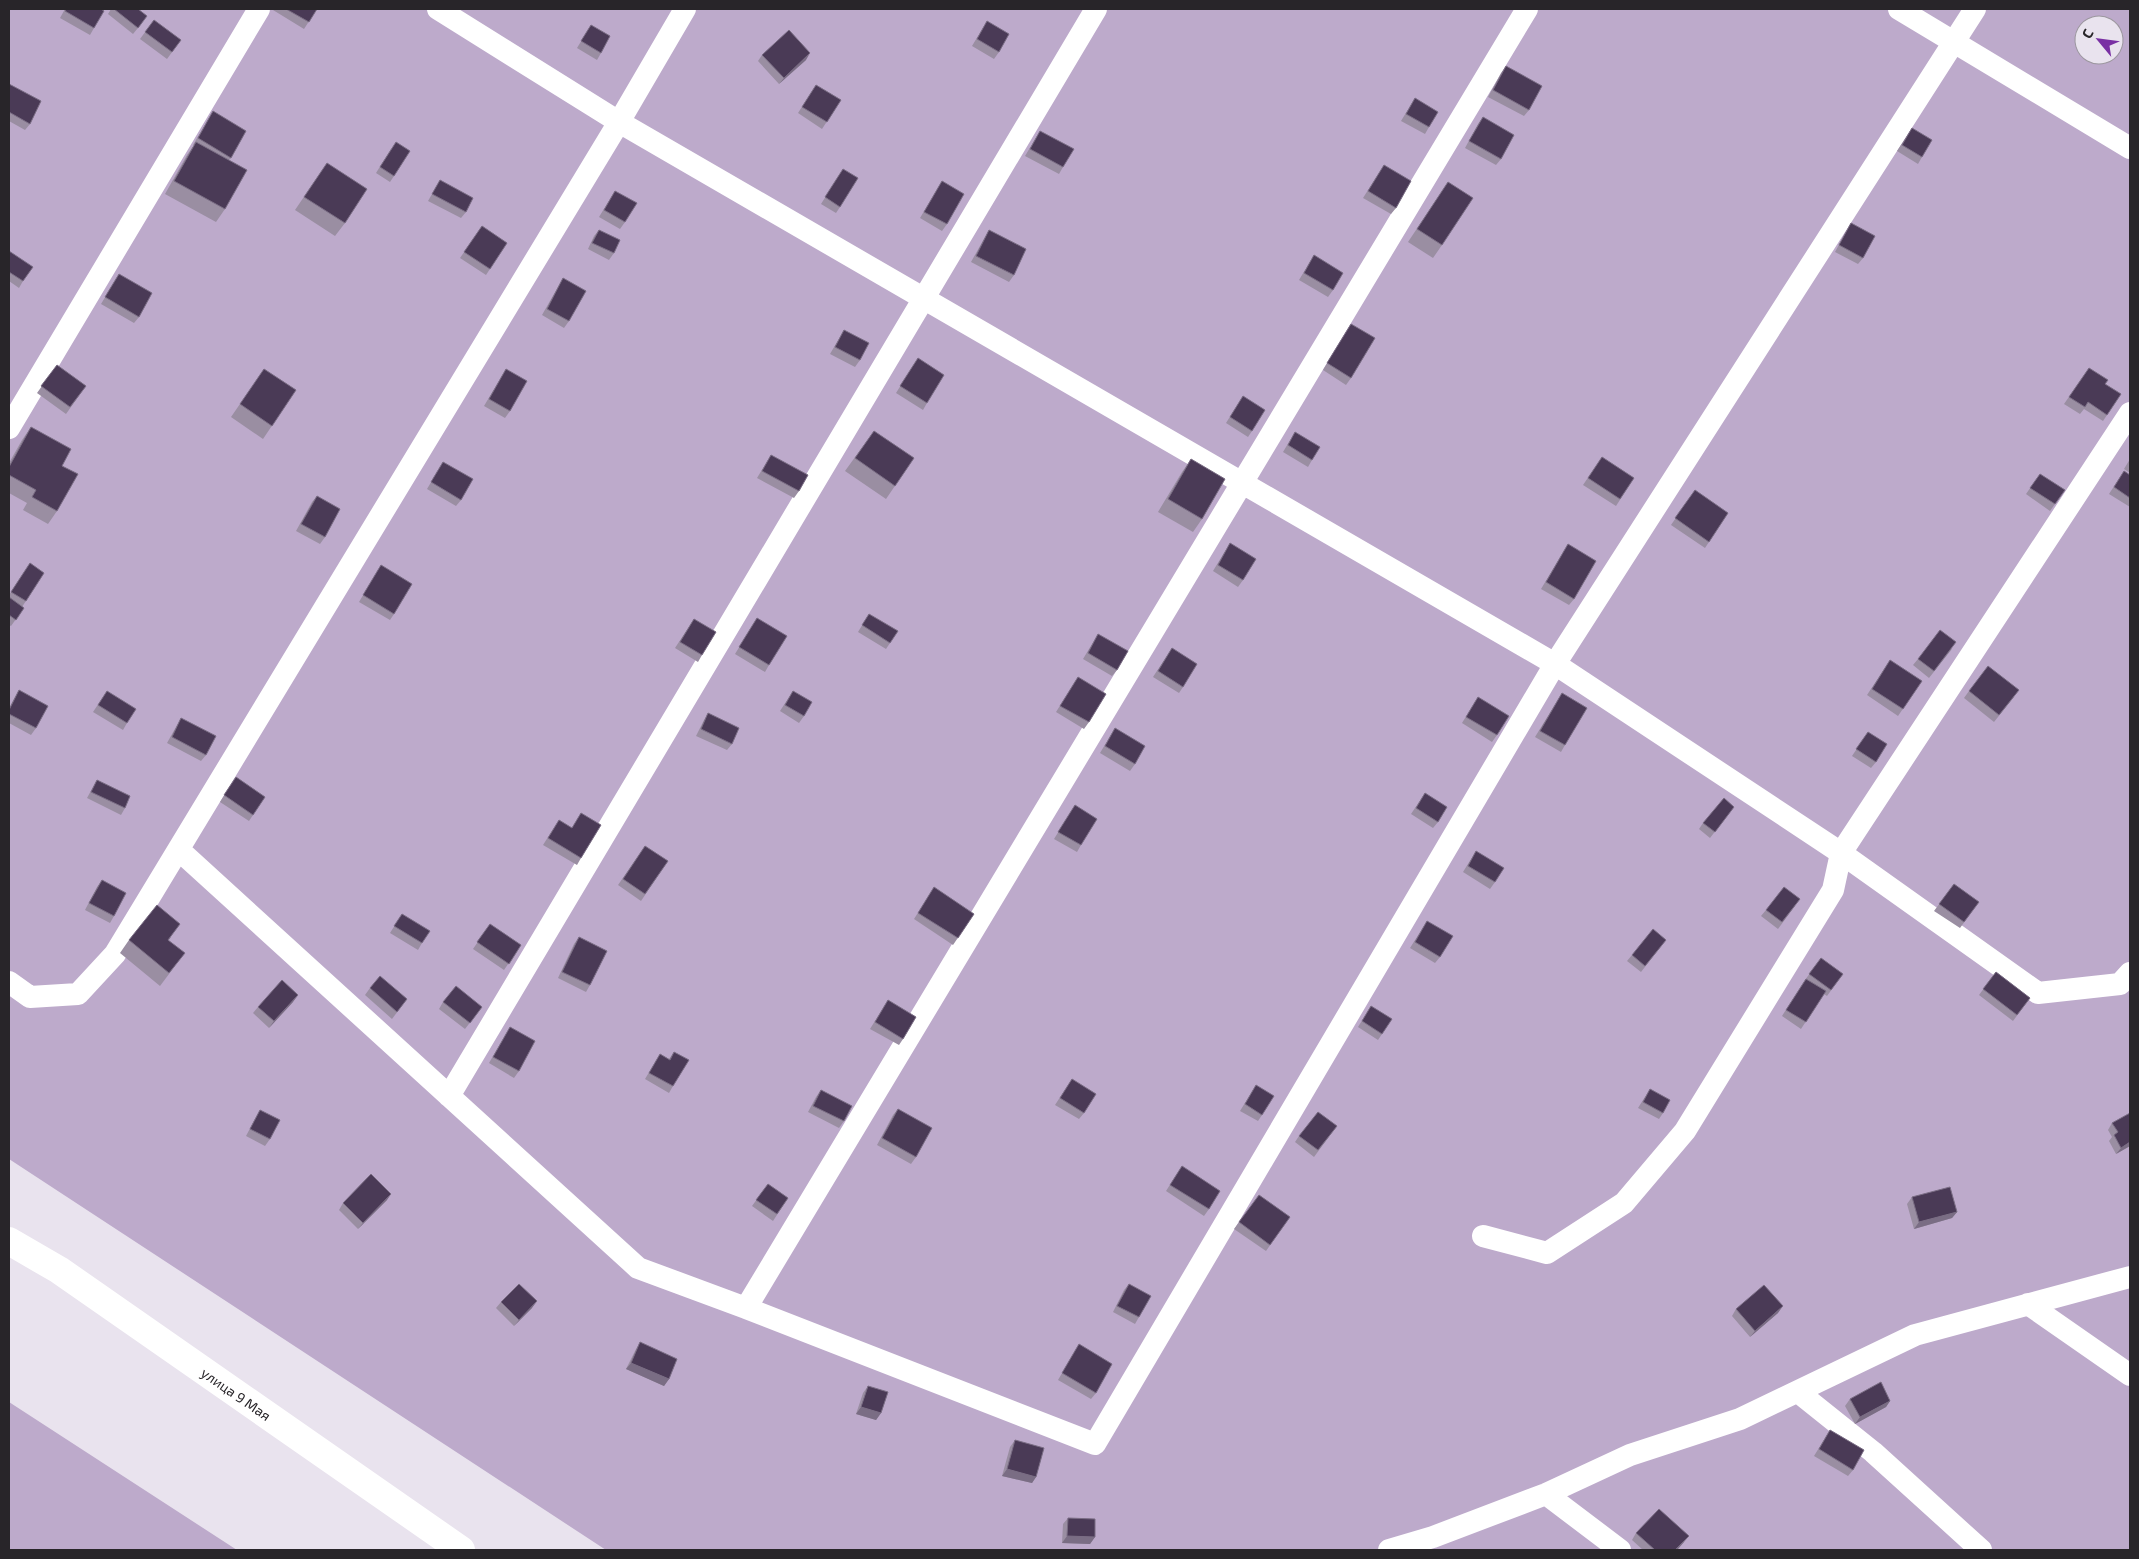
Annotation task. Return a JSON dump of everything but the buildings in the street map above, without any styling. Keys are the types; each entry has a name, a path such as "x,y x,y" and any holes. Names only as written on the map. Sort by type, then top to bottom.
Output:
{"main road":[{"name":"улица 9 Мая","path":"9,1241 59,1270 461,1550"}],"lane":[{"path":"9,428 259,9"},
{"path":"438,9 619,122 1555,664 1841,853 2038,993 2120,984 2130,973"},
{"path":"9,982 30,997 78,994 115,954 619,122 685,9"},
{"path":"449,1096 1096,9"},
{"path":"746,1308 1528,9"},
{"path":"1899,9 2130,148"},
{"path":"179,850 638,1268 1095,1444 1555,664 1955,42 1974,9"},
{"path":"1483,1236 1546,1254 1624,1202 1685,1131 1833,890 1841,853 2130,413"},
{"path":"1389,1550 1433,1536 1546,1494 1630,1455 1740,1419 1915,1335 2130,1277"},
{"path":"2028,1304 2130,1375"},
{"path":"1798,1392 1874,1452 1981,1550"},
{"path":"1546,1494 1620,1550"}],"shaded area":[{"path":"9,9 2130,9 2130,1550 606,1550 9,1159"},
{"path":"9,1402 237,1550 9,1550"}]}
